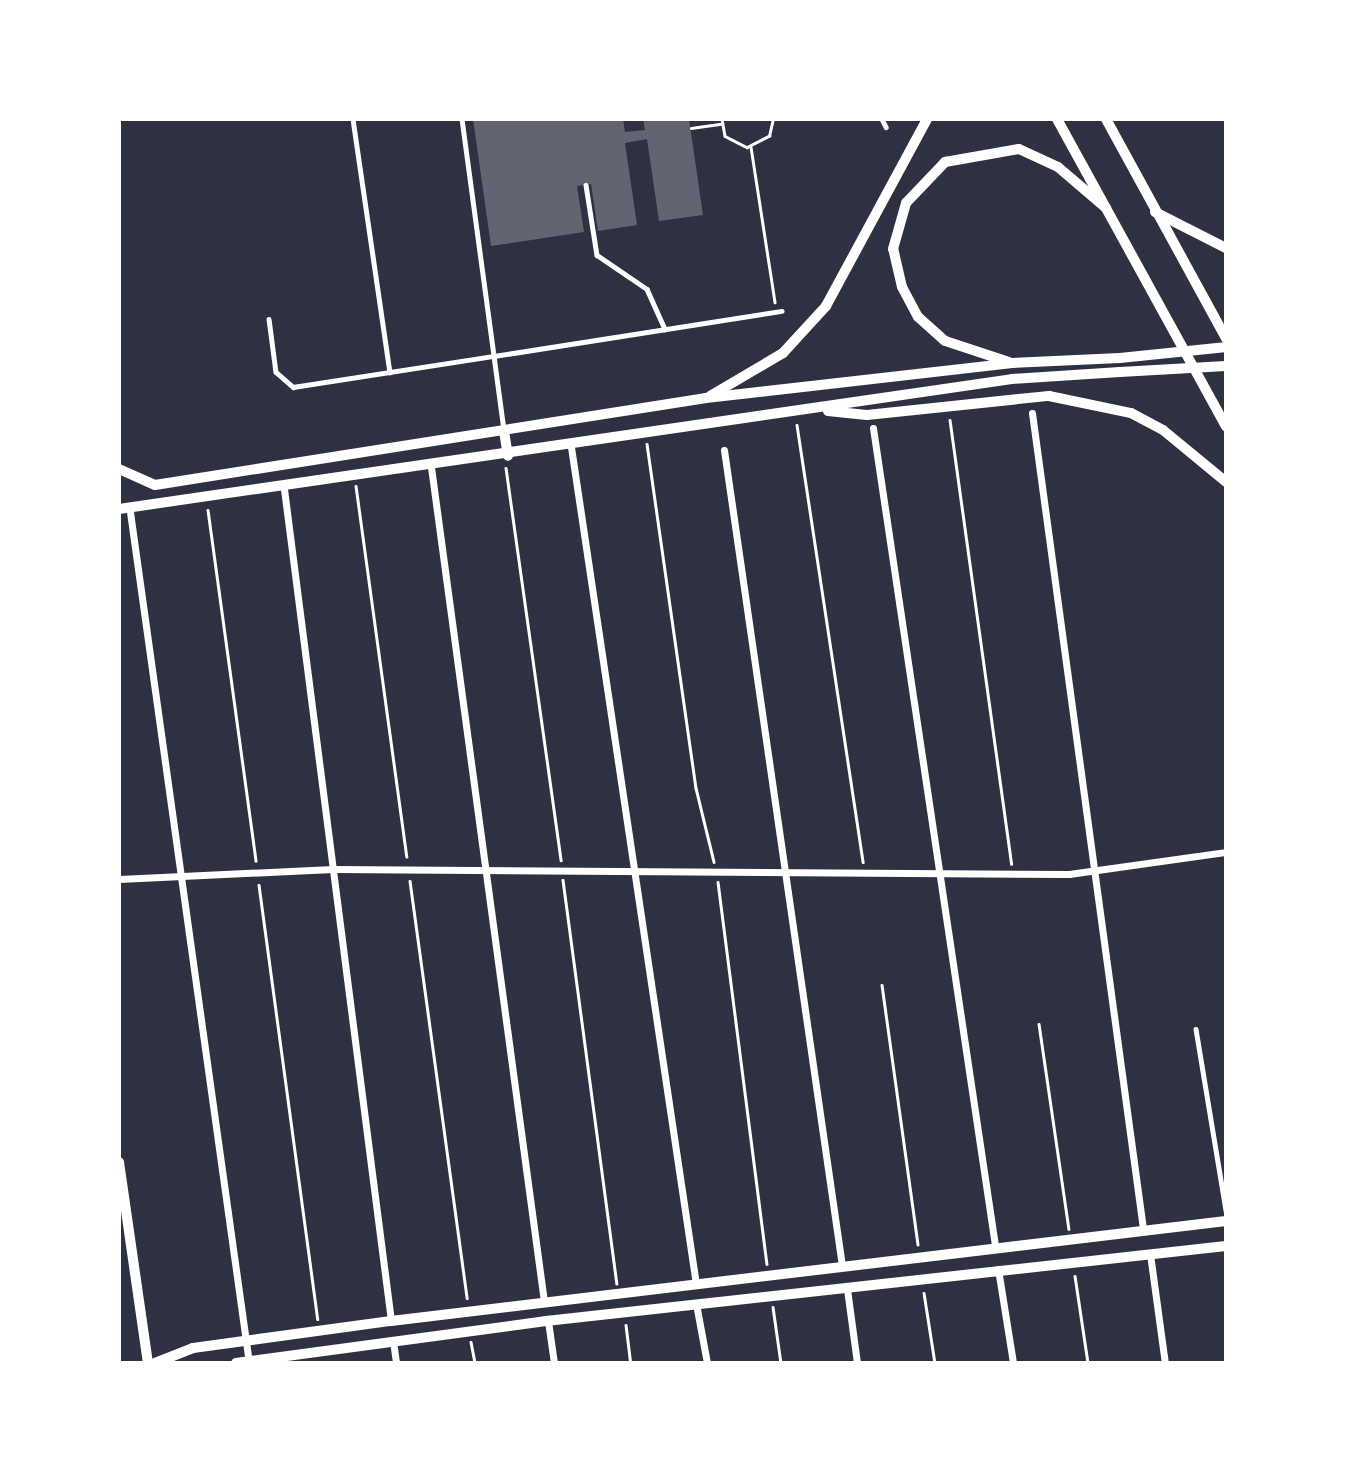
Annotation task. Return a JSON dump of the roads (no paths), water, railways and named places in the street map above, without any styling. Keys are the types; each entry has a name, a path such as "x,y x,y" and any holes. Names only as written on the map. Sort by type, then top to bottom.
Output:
{"main road":[{"path":"706,398 783,354 826,306 927,119"},
{"path":"1057,119 1226,427"},
{"path":"1105,119 1226,338"},
{"path":"1012,363 945,341 918,317 902,287 893,249 906,203 946,162 1019,149 1058,167 1106,208"},
{"path":"1155,212 1223,244"},
{"path":"119,469 155,485 706,398 1012,363 1120,358"},
{"path":"124,510 646,436 1012,379 1120,372"},
{"path":"808,409 867,415 948,404 1049,396 1131,413 1163,430 1226,482"}],"street":[{"path":"1120,358 1226,347"},
{"path":"1120,372 1226,366"},
{"path":"1032,413 1143,1229"},
{"path":"873,428 995,1245"},
{"path":"504,431 508,456"},
{"path":"571,447 696,1284"},
{"path":"724,450 842,1266"},
{"path":"430,467 544,1302"},
{"path":"284,489 391,1321"},
{"path":"124,510 182,872 249,1362"},
{"path":"119,880 182,872 333,869 1014,874 1096,870 1226,852"},
{"path":"119,1162 148,1363"},
{"path":"155,1363 193,1349 391,1321 842,1266 1070,1235 1226,1221"},
{"path":"236,1363 548,1321 697,1309 1073,1259 1226,1247"},
{"path":"1150,1254 1165,1363"},
{"path":"998,1269 1013,1363"},
{"path":"847,1289 857,1363"},
{"path":"697,1309 707,1363"},
{"path":"548,1321 554,1363"},
{"path":"393,1341 396,1363"}],"lane":[{"path":"353,119 390,372"},
{"path":"462,119 504,431"},
{"path":"882,119 886,127"},
{"path":"586,185 597,254 647,289 665,329"},
{"path":"269,319 276,372 293,387 780,312"},
{"path":"1196,1029 1226,1211"}]}
